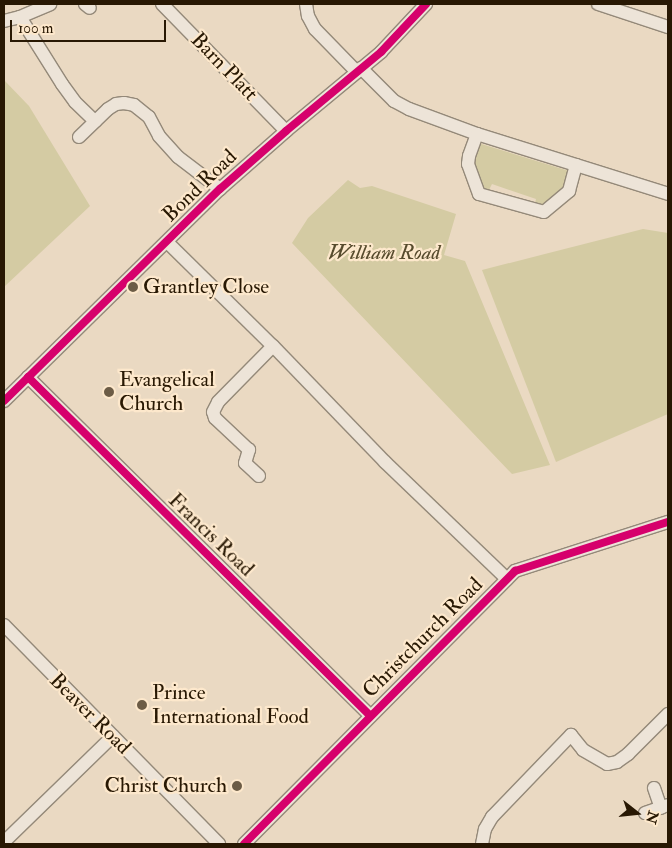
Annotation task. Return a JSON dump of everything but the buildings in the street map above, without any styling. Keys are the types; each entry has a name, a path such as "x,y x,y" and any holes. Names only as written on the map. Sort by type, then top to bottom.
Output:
{"street":[{"path":"4,21 20,17 50,4"},
{"name":"Barn Platt","path":"162,4 286,130"},
{"path":"306,4 308,16 315,29 394,101 409,109 477,134 668,194"},
{"name":"Bond Road","path":"4,401 220,189 286,130 381,52 426,4"},
{"path":"598,4 624,8 668,27"},
{"path":"20,17 74,102 95,121"},
{"path":"79,137 116,104 134,105 149,117 159,136 178,157 220,189"},
{"path":"477,134 468,164 474,185 479,194 544,212 569,191 576,165"},
{"path":"167,242 273,346 385,462 507,579"},
{"path":"259,476 245,463 249,450 215,418 213,412 218,402 273,346"},
{"name":"Francis Road","path":"28,377 371,716"},
{"name":"Christchurch Road","path":"244,844 514,571 668,522"},
{"name":"Beaver Road","path":"4,625 219,844"},
{"path":"482,844 486,828 492,817 571,735 583,750 607,764 617,762 628,754 668,714"},
{"path":"4,842 114,736"},
{"path":"645,813 664,806 654,788"}],"green space":[{"path":"4,80 29,106 90,206 4,287"},
{"path":"478,143 569,171 564,188 547,205 534,207 536,199 492,184 488,192 481,190 472,159"},
{"name":"William Road","path":"348,180 360,188 372,186 456,214 444,255 465,261 550,465 512,474 292,243 308,218"},
{"path":"643,229 668,233 668,414 556,462 482,270"}],"cycle path":[{"path":"4,401 220,189 381,52 426,4"},
{"path":"28,377 371,716"},
{"path":"244,844 515,571 668,522"}],"place":[{"name":"Grantley Close","path":"133,287"},
{"name":"Evangelical Church","path":"109,392"},
{"name":"Prince International Food","path":"142,705"},
{"name":"Christ Church","path":"237,786"}]}
